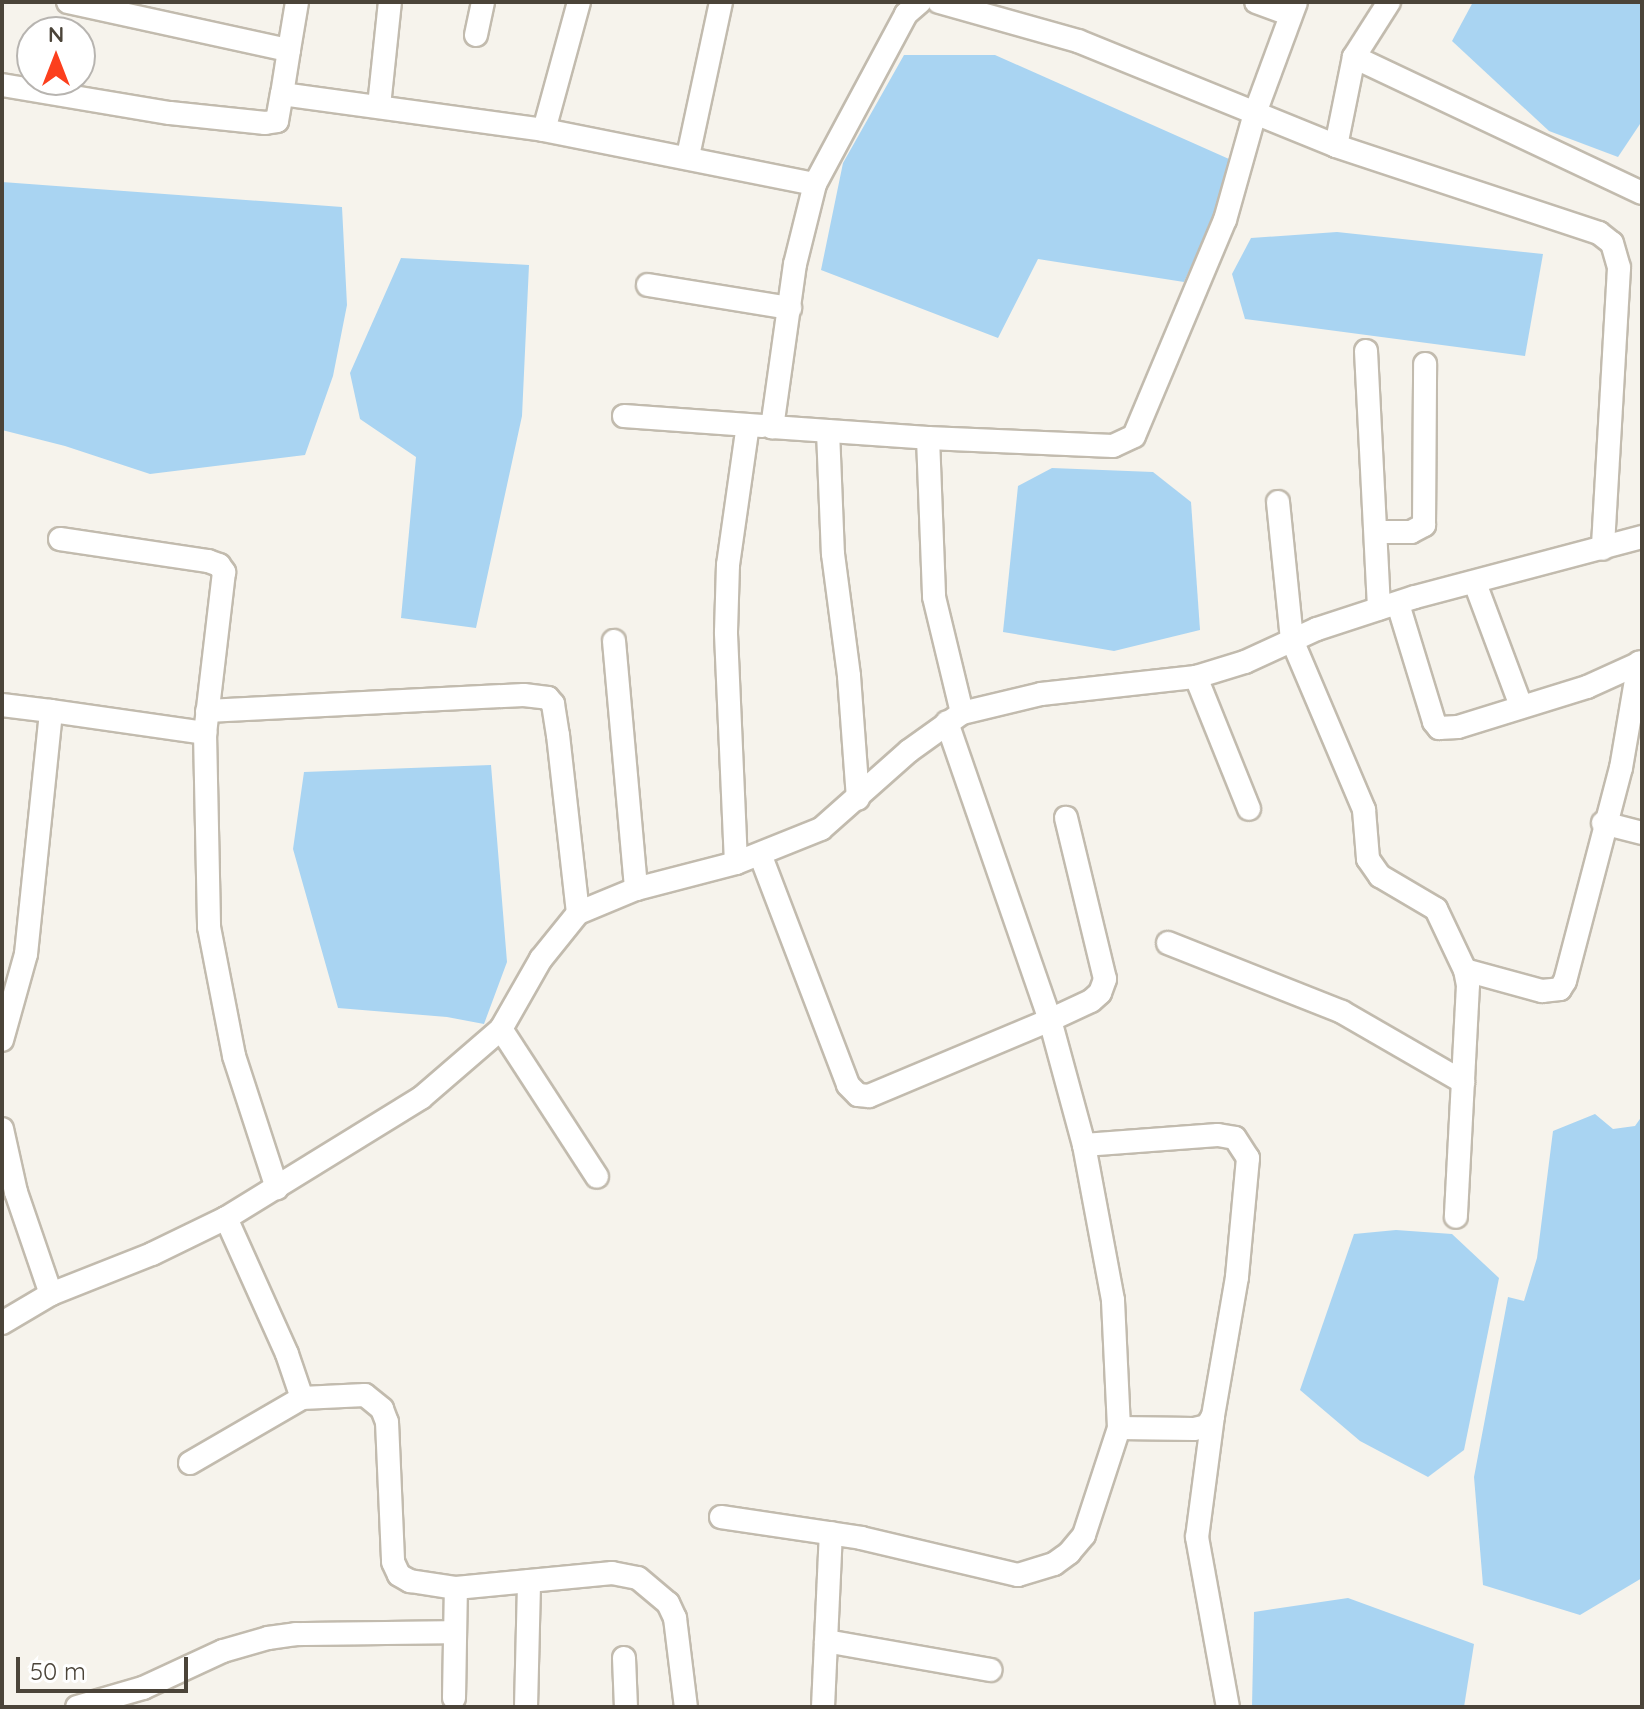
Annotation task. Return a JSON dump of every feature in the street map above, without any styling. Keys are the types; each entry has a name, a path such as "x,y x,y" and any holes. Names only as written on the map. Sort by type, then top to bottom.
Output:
{"street":[{"path":"68,2 289,50"},
{"path":"2,85 170,113 265,123 277,121 297,2"},
{"path":"379,106 390,2"},
{"path":"476,35 483,2"},
{"path":"544,130 579,2"},
{"path":"688,156 721,2"},
{"path":"772,427 795,264 815,184 906,14 920,2"},
{"path":"939,2 974,5 1078,41 1336,146 1599,233 1612,243 1619,268 1603,549"},
{"path":"624,416 928,438 1113,446 1134,436 1225,220 1255,113 1294,8 1256,2"},
{"path":"1336,146 1354,57 1389,2"},
{"path":"1354,57 1642,193"},
{"path":"282,94 544,130 612,146 688,156 815,184"},
{"path":"648,285 790,308"},
{"path":"1366,351 1377,532 1388,606 1439,728 1458,727 1587,687 1641,663"},
{"path":"1377,532 1411,532 1424,525 1425,364"},
{"path":"736,863 727,578 748,425"},
{"path":"828,431 833,554 849,676 858,799"},
{"path":"721,1517 831,1533 1018,1575 1035,1573 1069,1553 1084,1535 1119,1428 1113,1300 1084,1145 1050,1020 954,717 934,597 929,536 928,438"},
{"path":"1278,502 1292,640 1364,810 1365,846 1372,868 1380,876 1436,909 1465,970 1468,985 1456,1217"},
{"path":"2,1323 51,1294 152,1254 226,1218 421,1098 501,1029 541,959 578,913 636,889 736,863 821,829 954,717 1055,692 1196,677 1245,662 1292,640 1388,606 1642,537"},
{"path":"60,539 219,565 224,572 206,722 209,927 234,1056 277,1188"},
{"path":"1475,583 1521,706"},
{"path":"614,641 636,889"},
{"path":"1465,970 1542,991 1560,989 1603,823 1621,768 1641,663"},
{"path":"1196,677 1249,809"},
{"path":"2,705 206,722 524,695 548,698 553,704 578,913"},
{"path":"2,1040 26,954 51,711"},
{"path":"760,854 848,1085 858,1095 869,1096 1050,1020 1091,1001 1100,993 1105,979 1066,818"},
{"path":"1603,823 1642,833"},
{"path":"1168,943 1342,1012 1463,1082"},
{"path":"501,1029 597,1177"},
{"path":"2,1129 16,1192 51,1294"},
{"path":"1084,1145 1218,1135 1235,1138 1245,1148 1248,1158 1247,1196 1197,1537 1228,1707"},
{"path":"226,1218 287,1354 302,1398"},
{"path":"190,1463 302,1398 365,1395 375,1400 387,1422 393,1562 399,1575 410,1581 456,1588 612,1573 638,1578 655,1589 668,1603 675,1618 686,1707"},
{"path":"1119,1428 1194,1429 1207,1426 1213,1416"},
{"path":"823,1707 831,1533"},
{"path":"526,1707 529,1581"},
{"path":"454,1698 456,1588"},
{"path":"77,1707 143,1688 223,1651 268,1638 296,1634 455,1632"},
{"path":"826,1641 990,1670"},
{"path":"624,1658 626,1707"}],"water":[{"path":"1473,2 1642,2 1642,121 1618,157 1549,131 1452,41"},
{"path":"904,55 995,55 1238,163 1184,282 1038,259 998,338 821,270 843,163"},
{"path":"2,182 342,207 347,305 333,376 305,455 150,474 65,446 2,430"},
{"path":"1337,232 1543,254 1525,356 1245,319 1232,274 1251,238"},
{"path":"401,258 529,265 522,416 476,628 401,618 416,457 360,419 350,373"},
{"path":"1052,468 1153,472 1191,502 1200,630 1114,651 1003,632 1018,486"},
{"path":"491,765 507,962 484,1024 447,1017 338,1008 293,849 304,772"},
{"path":"1595,1114 1613,1129 1635,1126 1642,1116 1642,1578 1580,1615 1483,1585 1474,1477 1508,1297 1524,1301 1537,1258 1553,1131"},
{"path":"1396,1230 1452,1234 1499,1278 1464,1450 1428,1477 1360,1441 1300,1390 1354,1234"},
{"path":"1348,1598 1474,1644 1464,1707 1252,1707 1254,1612"}]}
